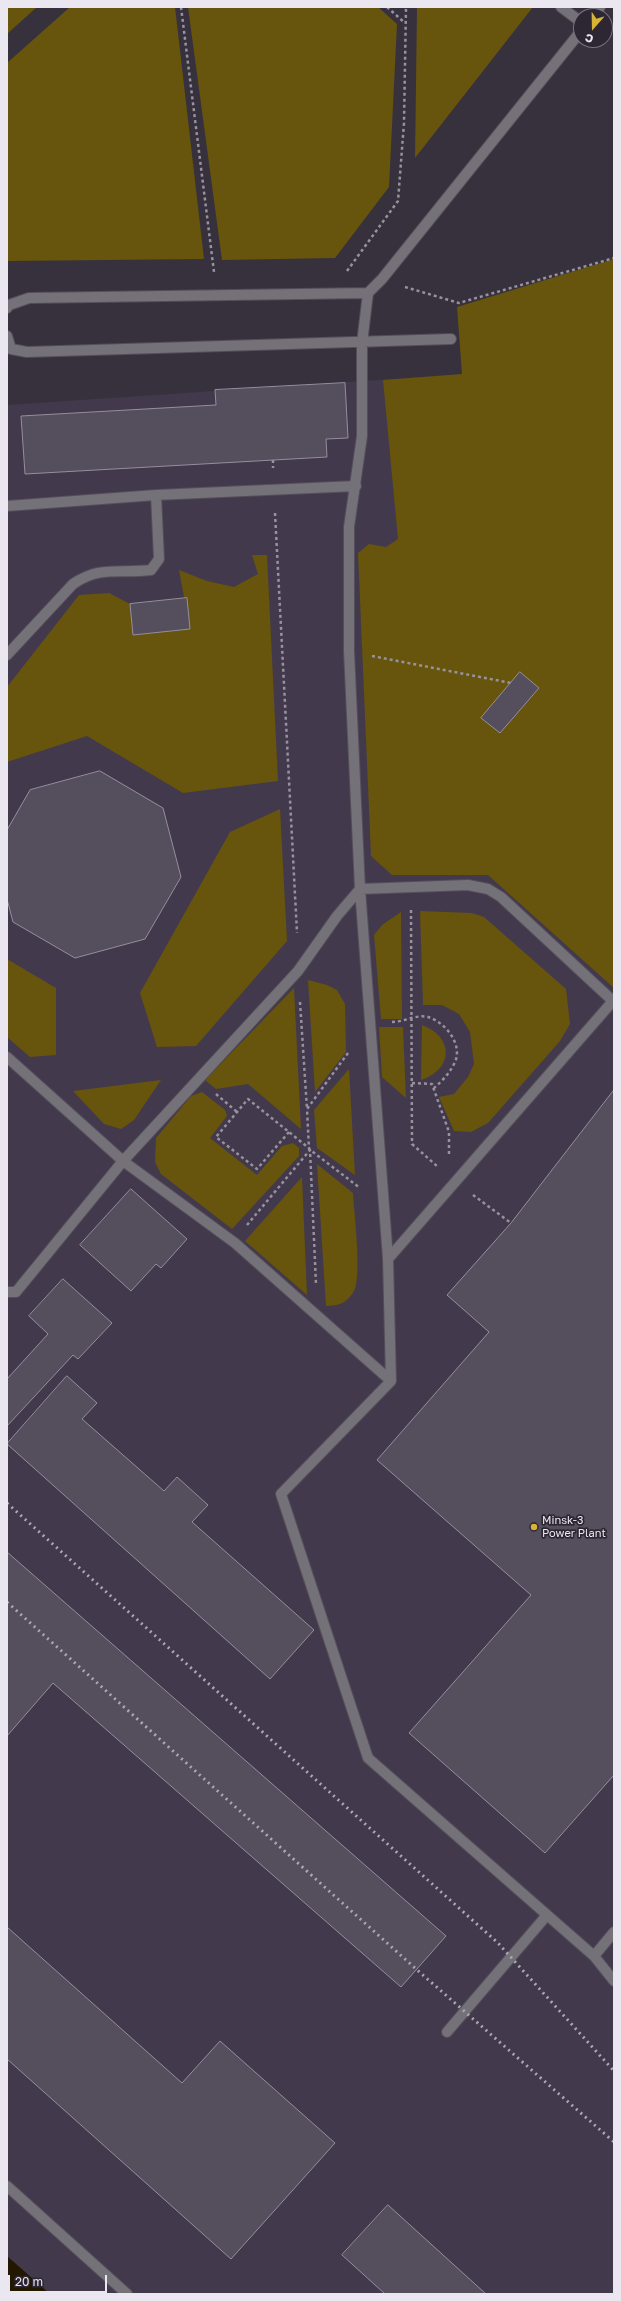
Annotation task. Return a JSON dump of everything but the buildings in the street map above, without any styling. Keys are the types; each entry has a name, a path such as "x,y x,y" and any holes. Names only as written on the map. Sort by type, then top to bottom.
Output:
{"lane":[{"path":"561,7 573,16"},
{"path":"573,41 382,279 368,293 362,343 362,436 349,527 349,651 360,889 388,1259 391,1381 281,1494 368,1758 594,1956 614,1981"},
{"path":"7,308 9,305 29,298 368,293"},
{"path":"7,336 10,349 27,352 362,343 451,339"},
{"path":"7,506 274,488 356,486"},
{"path":"9,648 73,584 82,578 102,571 136,572 151,570 159,559 156,495"},
{"path":"7,1292 16,1292 123,1161 298,971 337,916 360,889 468,885 488,889 502,897 613,1002 453,1179 388,1259"},
{"path":"7,1057 123,1161 235,1244 391,1381"},
{"path":"447,2032 547,1915"},
{"path":"594,1956 614,1932"},
{"path":"7,2186 127,2294"}],"path":[{"path":"182,7 215,277"},
{"path":"387,7 405,23"},
{"path":"344,274 398,201 404,123 406,7"},
{"path":"382,279 459,303 614,258"},
{"path":"273,460 298,971 307,1110"},
{"path":"349,651 511,683"},
{"path":"411,887 412,1144 453,1179 511,1223"},
{"path":"198,1080 237,1112"},
{"path":"412,1083 432,1084 449,1132 453,1179"},
{"path":"289,1132 257,1169 216,1137 248,1099 289,1132 310,1150 317,1316"},
{"path":"235,1244 238,1236 310,1150"}],"shaded area":[{"path":"7,7 37,7 7,34"},
{"path":"70,7 175,7 204,259 7,261 7,63"},
{"path":"188,7 378,7 397,24 389,187 335,258 222,260"},
{"path":"417,7 533,7 415,158"},
{"path":"614,259 614,988 488,875 392,875 371,856 358,553 369,544 386,547 398,539 383,380 462,374 457,307"},
{"name":"Minsk-3 Power Plant","path":"614,326 614,2294 7,2294 7,405 572,367"},
{"path":"252,555 267,555 278,781 183,793 87,736 7,762 7,687 79,595 109,593 130,604 134,635 190,629 179,570 207,581 234,587 258,574"},
{"path":"280,809 287,941 196,1046 157,1047 140,993 230,832"},
{"path":"420,911 472,913 484,917 566,989 570,1024 560,1041 488,1123 471,1132 454,1131 439,1097 454,1094 468,1077 474,1064 470,1032 459,1014 442,1005 423,1005"},
{"path":"401,912 402,1019 381,1019 374,935 382,925"},
{"path":"7,959 56,988 56,1055 30,1057 7,1037"},
{"path":"308,980 327,985 337,990 345,1004 346,1052 315,1092"},
{"path":"294,988 301,1129 248,1084 216,1089 205,1080"},
{"path":"422,1025 432,1030 440,1037 446,1053 440,1068 432,1075 421,1080"},
{"path":"379,1027 403,1027 406,1098 382,1077"},
{"path":"349,1069 355,1175 317,1148 314,1110"},
{"path":"161,1080 134,1120 121,1129 104,1124 73,1091"},
{"path":"202,1092 225,1110 227,1116 210,1138 257,1175 282,1146 293,1143 299,1148 299,1156 232,1229 161,1174 155,1162 156,1138 191,1096"},
{"path":"317,1164 353,1193 357,1259 356,1284 354,1291 345,1301 331,1306 326,1306"},
{"path":"302,1177 307,1295 245,1241"},
{"path":"7,2256 50,2294 7,2294"}],"railway":[{"path":"7,1503 498,1943 614,2071"},
{"path":"7,1602 416,1969 614,2142"}],"place":[{"name":"Minsk-3 Power Plant","path":"534,1527"}]}
